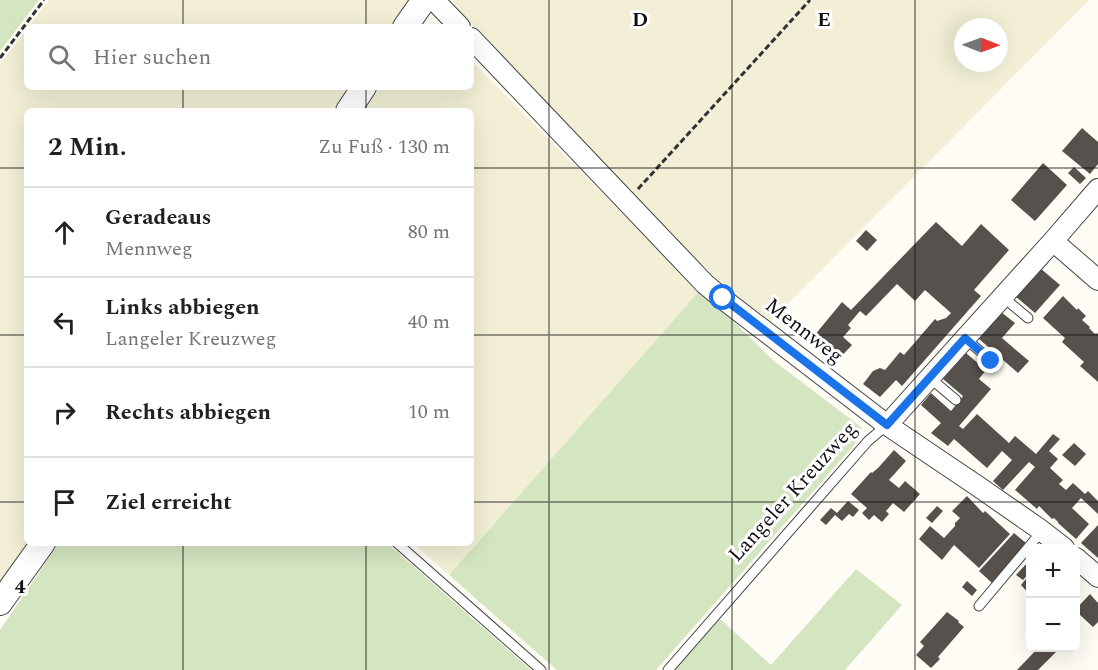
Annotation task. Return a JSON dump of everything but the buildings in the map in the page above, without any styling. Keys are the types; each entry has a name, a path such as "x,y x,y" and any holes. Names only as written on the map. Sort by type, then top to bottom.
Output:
{"street":[{"path":"407,24 424,0"},
{"path":"434,0 457,24"},
{"name":"Mennweg","path":"474,41 705,284 887,425 1058,544"},
{"path":"350,108 362,90"},
{"name":"Langeler Kreuzweg","path":"887,425 1098,189"},
{"path":"1053,241 1098,280"},
{"path":"0,603 41,546"},
{"path":"1080,561 1098,577"}],"lane":[{"path":"1003,297 1028,318"},
{"path":"965,338 991,361"},
{"path":"930,378 956,400"},
{"name":"Langeler Kreuzweg","path":"668,670 861,449 887,425"},
{"path":"979,606 1042,531"},
{"path":"400,546 541,670"}],"path":[{"path":"26,24 44,0"},
{"path":"627,202 810,0"},
{"path":"0,58 24,26"}],"shaded area":[{"path":"49,0 417,0 400,24 30,24"},
{"path":"453,0 1089,0 770,322 690,254 510,68 474,27 474,24 471,24 457,8"},
{"path":"24,33 24,90 353,90 340,108 24,108 24,546 30,546 0,589 0,64"},
{"path":"474,63 656,248 701,289 449,575 416,546 474,546 474,108 366,108 379,90 474,90"}],"green space":[{"path":"0,0 39,0 0,51"},
{"path":"701,289 774,361 861,427 855,444 656,670 557,670 449,575"},
{"path":"57,546 390,546 531,670 0,670 0,630"},
{"path":"856,569 902,605 845,670 675,670 720,619 771,665"}],"route":[{"path":"723,298 887,425 965,338 991,361"}]}
